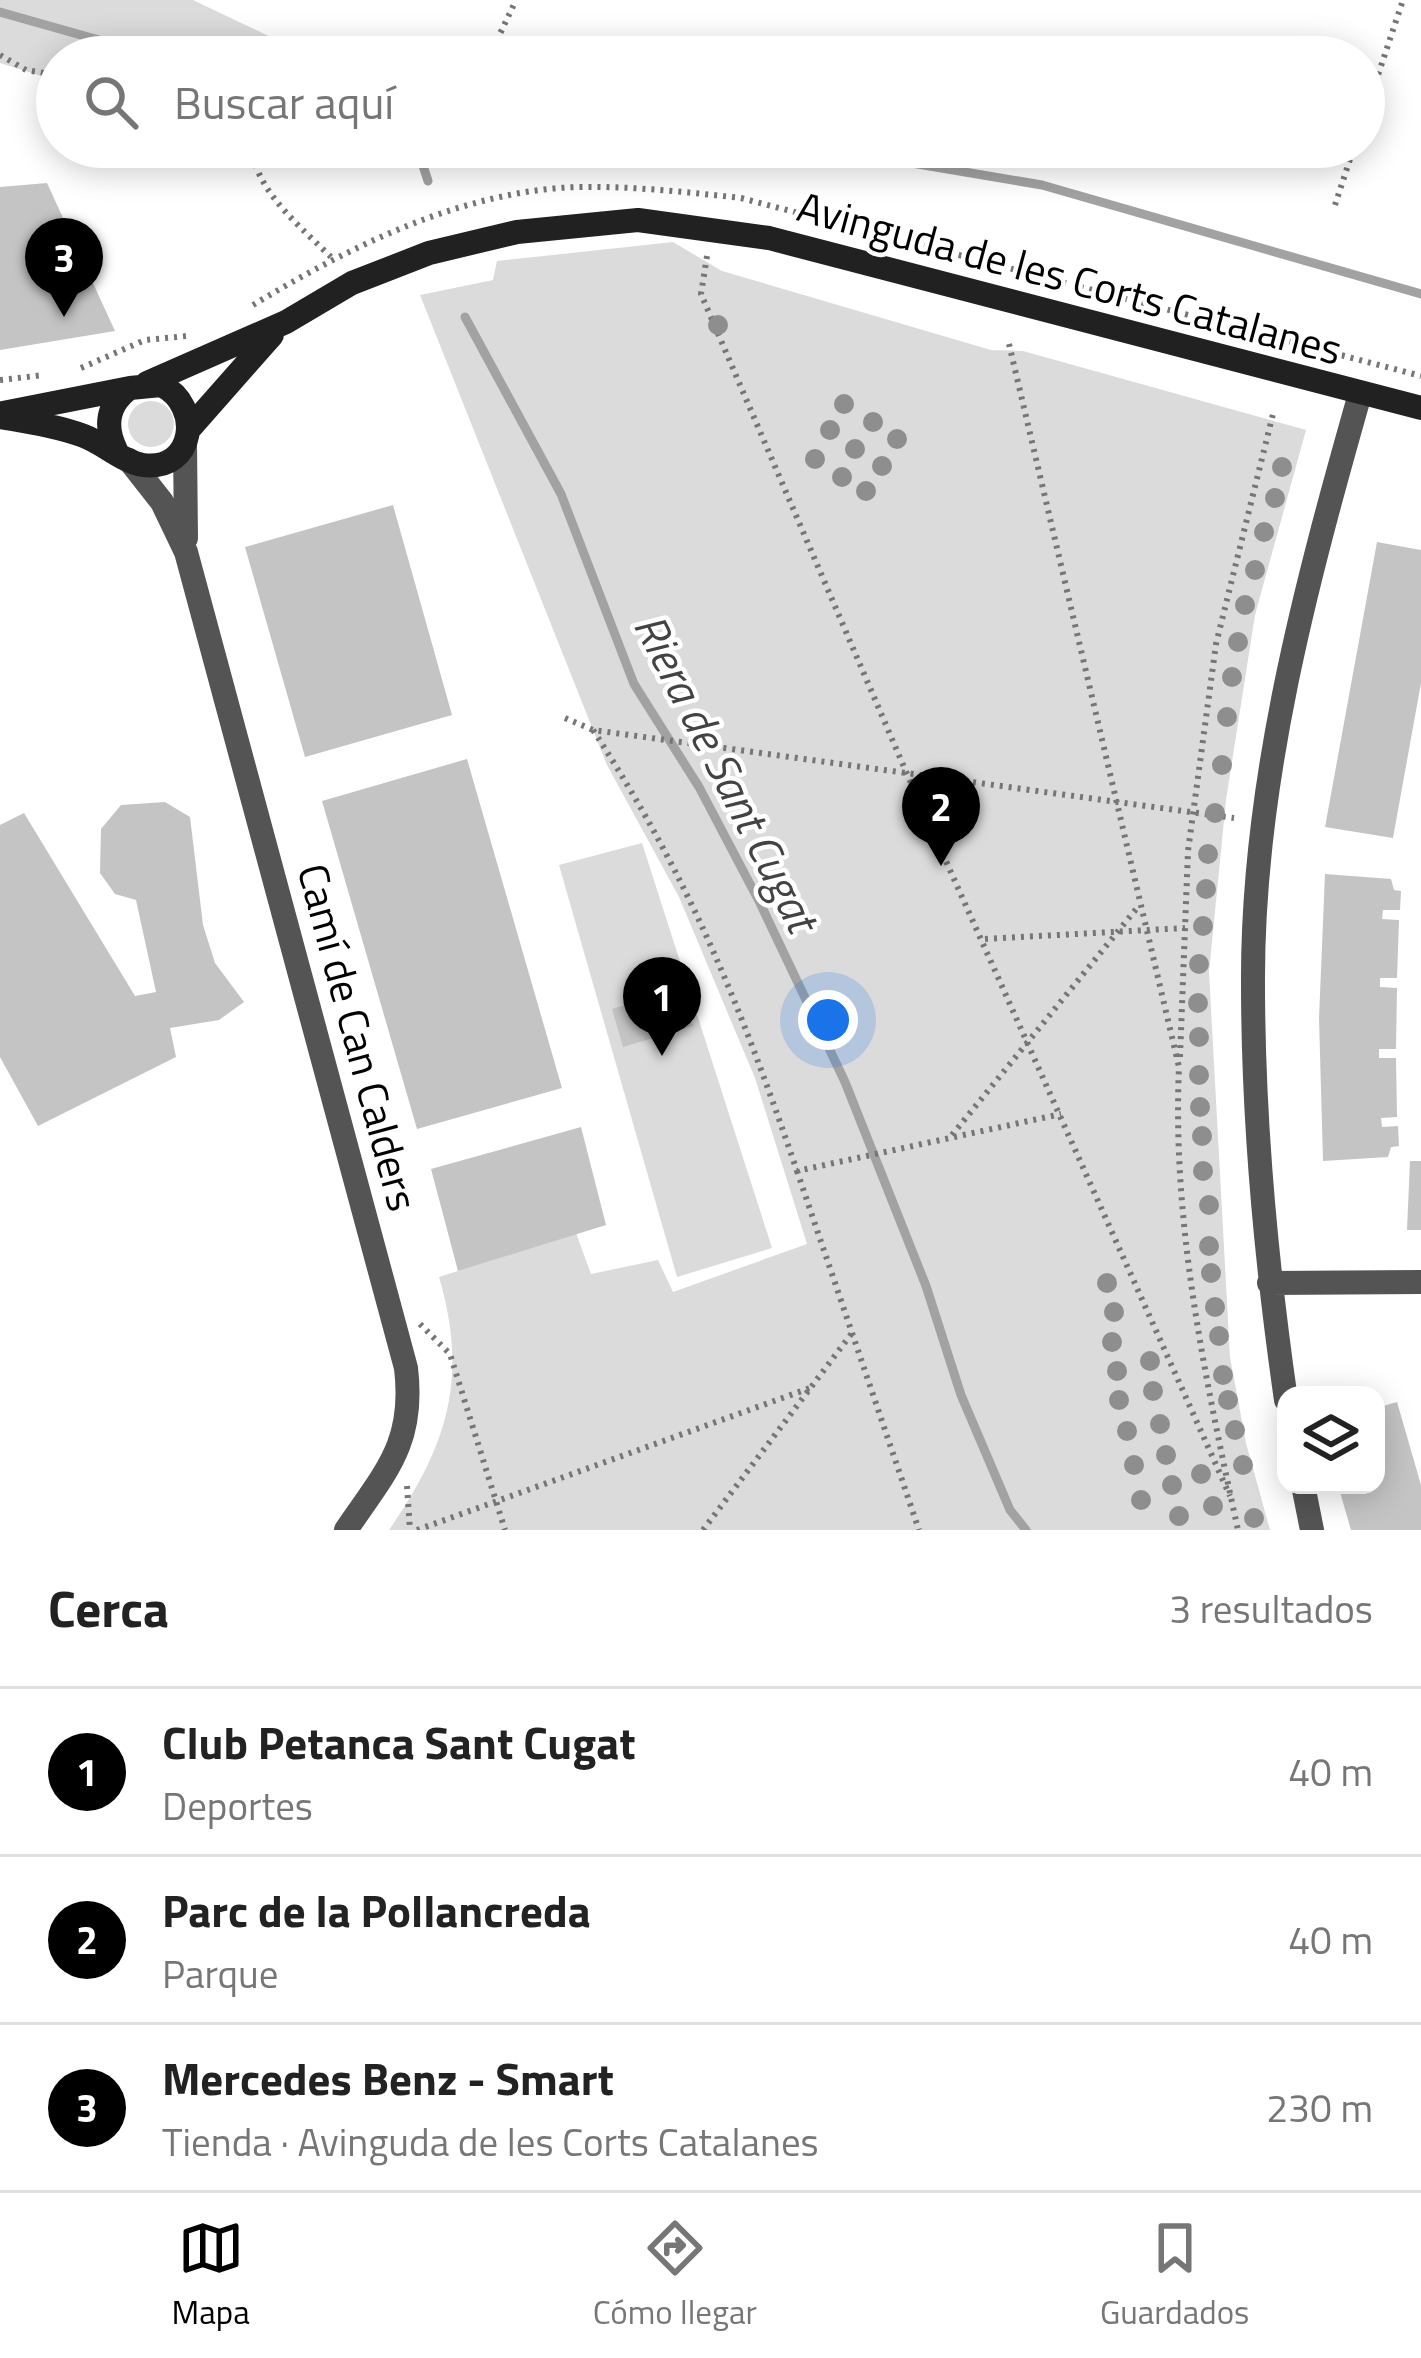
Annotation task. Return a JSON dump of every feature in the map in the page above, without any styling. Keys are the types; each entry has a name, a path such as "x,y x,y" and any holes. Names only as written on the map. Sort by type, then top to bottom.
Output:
{"main road":[{"name":"Avinguda de les Corts Catalanes","path":"0,416 139,386 286,322 352,283 429,254 517,232 619,221 711,226 1421,408"},
{"name":"Avinguda de les Corts Catalanes","path":"188,436 286,322"},
{"path":"139,386 174,391 184,402 188,436 158,465 123,455 108,419 112,406 139,386"},
{"name":"Avinguda de les Corts Catalanes","path":"0,416 58,428 123,455"}],"street":[{"path":"1284,1386 1269,1283 1252,979 1266,820 1294,642 1360,394"},
{"name":"Camí de Can Calders","path":"186,552 188,436"},
{"name":"Camí de Can Calders","path":"123,455 161,502 186,552 394,1315 411,1404 401,1449 346,1530"},
{"path":"1269,1283 1421,1282"},
{"path":"1305,1494 1312,1530"}],"path":[{"path":"499,36 516,0"},
{"path":"1385,54 1403,0"},
{"path":"0,55 36,72"},
{"path":"257,168 280,202 352,283"},
{"path":"1335,205 1347,168"},
{"path":"250,307 332,257 398,229 496,200 572,187 656,188 742,198 1421,376"},
{"path":"711,226 701,294 907,773 1230,1496"},
{"path":"0,380 85,367 145,340 196,335"},
{"path":"1009,344 1179,1067"},
{"path":"1238,1530 1198,1351 1177,1124 1193,812 1216,644 1274,410"},
{"path":"565,718 592,730 1234,818"},
{"path":"592,730 691,893 753,1042 919,1530"},
{"path":"950,1138 1138,906"},
{"path":"984,939 1185,928"},
{"path":"797,1171 1061,1114"},
{"path":"394,1315 430,1330 450,1354 505,1530"},
{"path":"703,1530 852,1333"},
{"path":"417,1530 810,1388"}],"shaded area":[{"path":"0,0 193,0 269,36 36,36 36,74 0,63"},
{"path":"673,242 722,271 991,350 1023,351 1306,430 1255,615 1226,800 1209,972 1230,1357 1246,1443 1270,1530 389,1530 426,1469 447,1410 452,1348 439,1277 576,1233 591,1274 658,1260 673,1292 807,1244 755,1078 679,897 607,765 420,295 493,280 497,261"},
{"path":"151,401 168,407 174,424 168,441 151,447 134,441 128,424 134,407"},
{"path":"642,843 772,1248 677,1277 559,865"}],"building":[{"path":"47,183 115,331 0,350 0,187"},
{"path":"393,505 452,715 305,757 245,547"},
{"path":"1377,542 1421,550 1421,683 1393,838 1325,827"},
{"path":"467,759 562,1088 417,1129 322,801"},
{"path":"165,802 190,817 203,925 215,963 244,1002 219,1020 170,1028 176,1057 38,1126 0,1057 0,825 24,813 135,996 156,992 136,900 115,894 100,873 101,829 121,805"},
{"path":"1325,874 1391,879 1394,890 1401,891 1400,910 1383,910 1382,919 1399,920 1397,978 1380,978 1380,987 1397,988 1396,1049 1379,1049 1379,1058 1396,1058 1397,1117 1381,1118 1382,1127 1398,1126 1399,1146 1391,1147 1388,1157 1323,1161 1319,1018"},
{"path":"682,987 693,1026 623,1047 612,1009"},
{"path":"581,1127 606,1225 458,1271 431,1169"},
{"path":"1410,1161 1421,1161 1421,1230 1407,1230"},
{"path":"1397,1402 1421,1485 1421,1530 1351,1530 1341,1494 1385,1494 1385,1405"}],"waterway":[{"name":"Riera de Sant Cugat","path":"0,12 85,36"},
{"name":"Riera de Sant Cugat","path":"424,168 428,181"},
{"path":"941,168 1042,185 1421,294"},
{"name":"Riera de Sant Cugat","path":"465,317 561,494 634,684 699,787 845,1082 926,1286 961,1395 1010,1510 1026,1530"}],"place":[{"name":"Mercedes Benz - Smart","path":"64,317"},
{"name":"Parc de la Pollancreda","path":"941,866"},
{"name":"Club Petanca Sant Cugat","path":"662,1056"}]}
